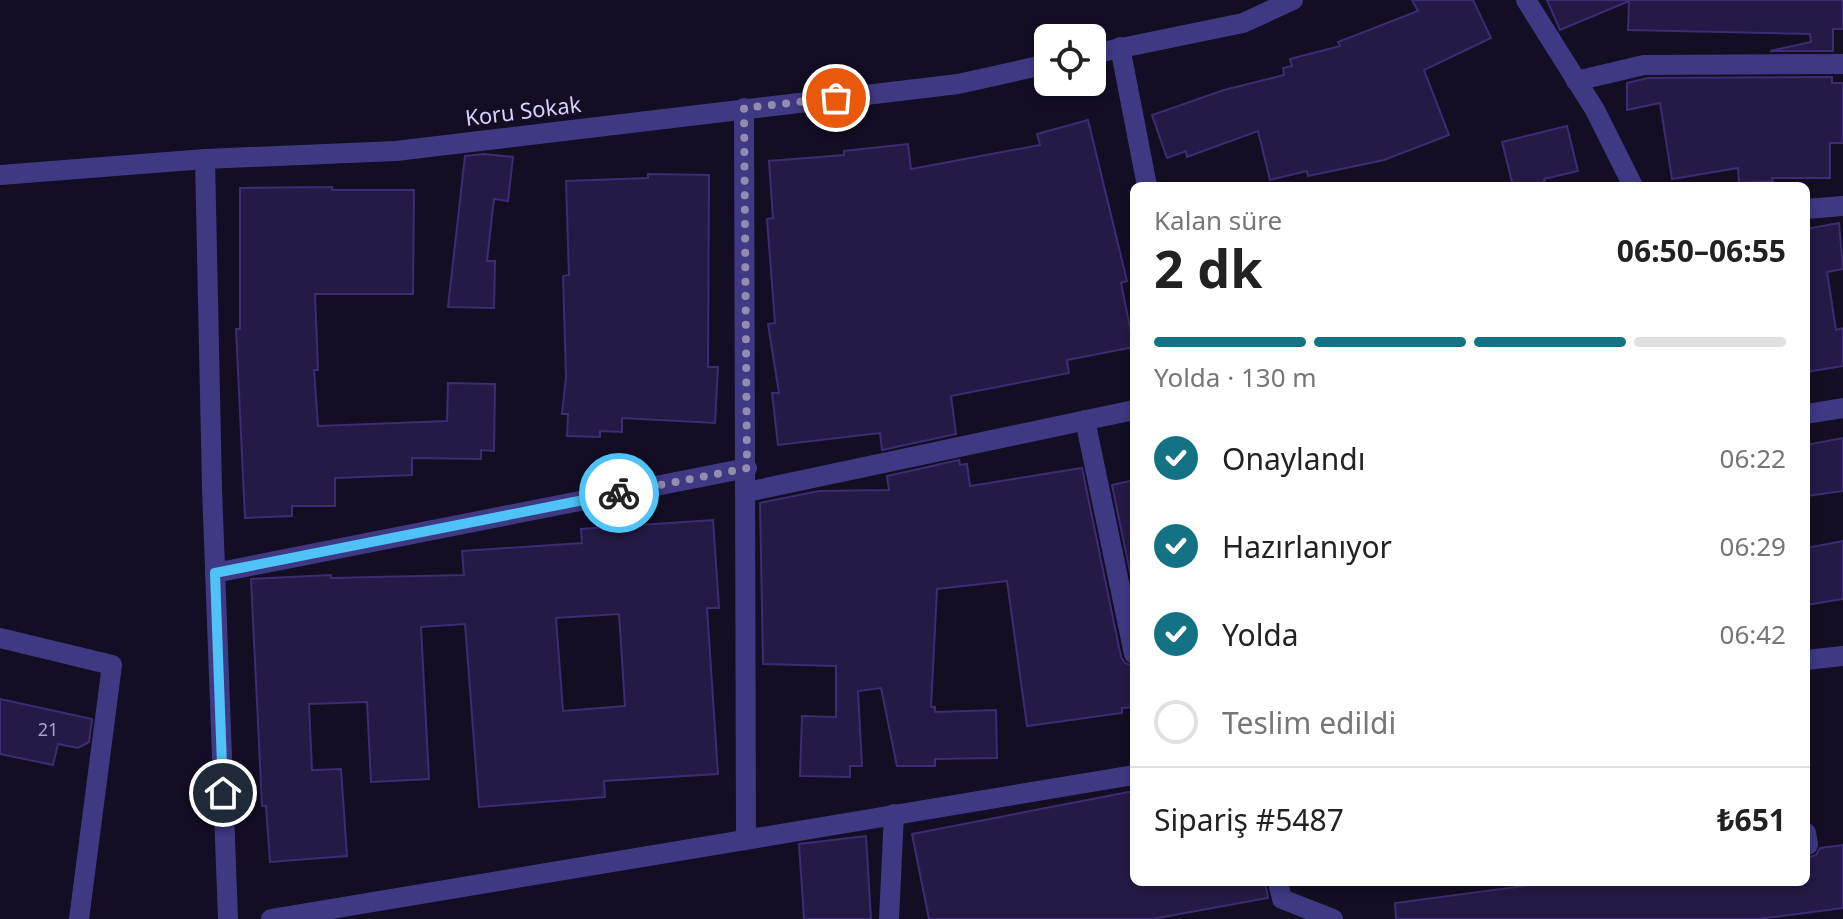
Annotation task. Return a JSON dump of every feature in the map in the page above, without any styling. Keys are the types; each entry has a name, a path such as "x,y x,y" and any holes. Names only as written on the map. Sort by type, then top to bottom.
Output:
{"street":[{"path":"1106,50 1243,23 1293,0"},
{"path":"1526,0 1576,81 1631,182"},
{"path":"1120,47 1146,182"},
{"path":"1576,81 1644,65 1843,64"},
{"name":"Koru Sokak","path":"0,175 205,159 396,151 958,84 1034,67"},
{"path":"744,108 746,838"},
{"path":"205,159 215,573 228,919"},
{"path":"1810,209 1843,206"},
{"path":"1810,413 1843,408"},
{"path":"747,492 1130,411"},
{"path":"1085,420 1130,635"},
{"path":"215,573 747,468"},
{"path":"0,638 112,665 79,919"},
{"path":"1810,660 1843,656"},
{"path":"271,919 1130,776"},
{"path":"889,919 894,814"},
{"path":"1279,886 1282,899 1333,919"}],"building":[{"path":"1412,0 1473,0 1491,38 1424,70 1449,135 1384,160 1308,176 1307,171 1270,180 1258,131 1187,157 1186,151 1167,158 1152,115 1224,90 1284,75 1283,68 1292,66 1290,59 1340,46 1338,42 1418,11"},
{"path":"1547,0 1843,0 1843,29 1833,29 1833,51 1770,51 1811,42 1810,34 1628,30 1629,1 1560,30"},
{"path":"1832,77 1832,83 1843,83 1843,143 1830,143 1830,178 1772,178 1773,181 1739,182 1738,168 1672,179 1660,103 1627,110 1627,83 1648,78"},
{"path":"1088,120 1127,281 1121,283 1130,327 1130,348 1067,360 1069,373 951,396 956,434 882,450 880,433 778,445 772,393 779,393 768,324 775,323 767,219 773,218 769,161 844,155 844,151 908,144 911,169 1040,145 1037,134"},
{"path":"1567,126 1578,171 1544,179 1545,182 1512,182 1502,142"},
{"path":"465,156 513,157 508,201 494,199 487,261 495,261 494,308 448,307"},
{"path":"648,174 709,175 708,367 718,367 715,423 622,418 622,432 600,431 600,437 567,436 568,414 562,414 566,377 563,276 569,275 566,181 648,178"},
{"path":"332,187 332,190 414,190 413,294 315,294 318,370 314,370 318,426 447,421 448,383 495,384 494,451 481,450 481,459 412,458 412,475 335,478 335,506 292,506 292,516 245,518 236,329 240,329 240,188"},
{"path":"1839,223 1843,269 1827,272 1836,330 1843,328 1843,366 1810,371 1810,228"},
{"path":"1843,438 1843,491 1810,495 1810,444"},
{"path":"959,460 960,465 967,464 970,486 1082,468 1121,657 1130,665 1130,707 1122,708 1122,713 1027,726 1007,581 937,589 931,707 935,707 935,712 996,710 997,758 935,759 935,766 897,766 881,688 858,691 862,766 850,766 850,777 800,776 802,716 836,717 836,666 763,664 760,503 819,491 889,490 887,476"},
{"path":"1130,481 1130,572 1112,485"},
{"path":"713,520 719,608 707,608 718,774 604,781 605,797 479,807 465,624 421,627 429,779 371,782 367,702 309,704 312,770 341,769 347,856 270,862 266,806 262,806 251,579 331,575 331,578 464,575 462,551 582,543 581,529","holes":["619,614 625,706 563,711 556,618"]},
{"path":"1843,541 1843,599 1810,604 1810,547"},
{"path":"0,699 92,719 89,742 78,748 58,744 53,765 0,754"},
{"path":"1130,792 1130,886 1266,886 1268,898 1152,919 929,919 912,834"},
{"path":"866,836 871,919 804,919 799,844"},
{"path":"1843,845 1843,908 1758,919 1396,919 1395,903 1525,886 1810,886 1810,857 1816,855 1820,848"}],"way so far":[{"path":"619,493 747,468 744,108 836,98"}],"route":[{"path":"223,793 215,573 619,493"}]}
